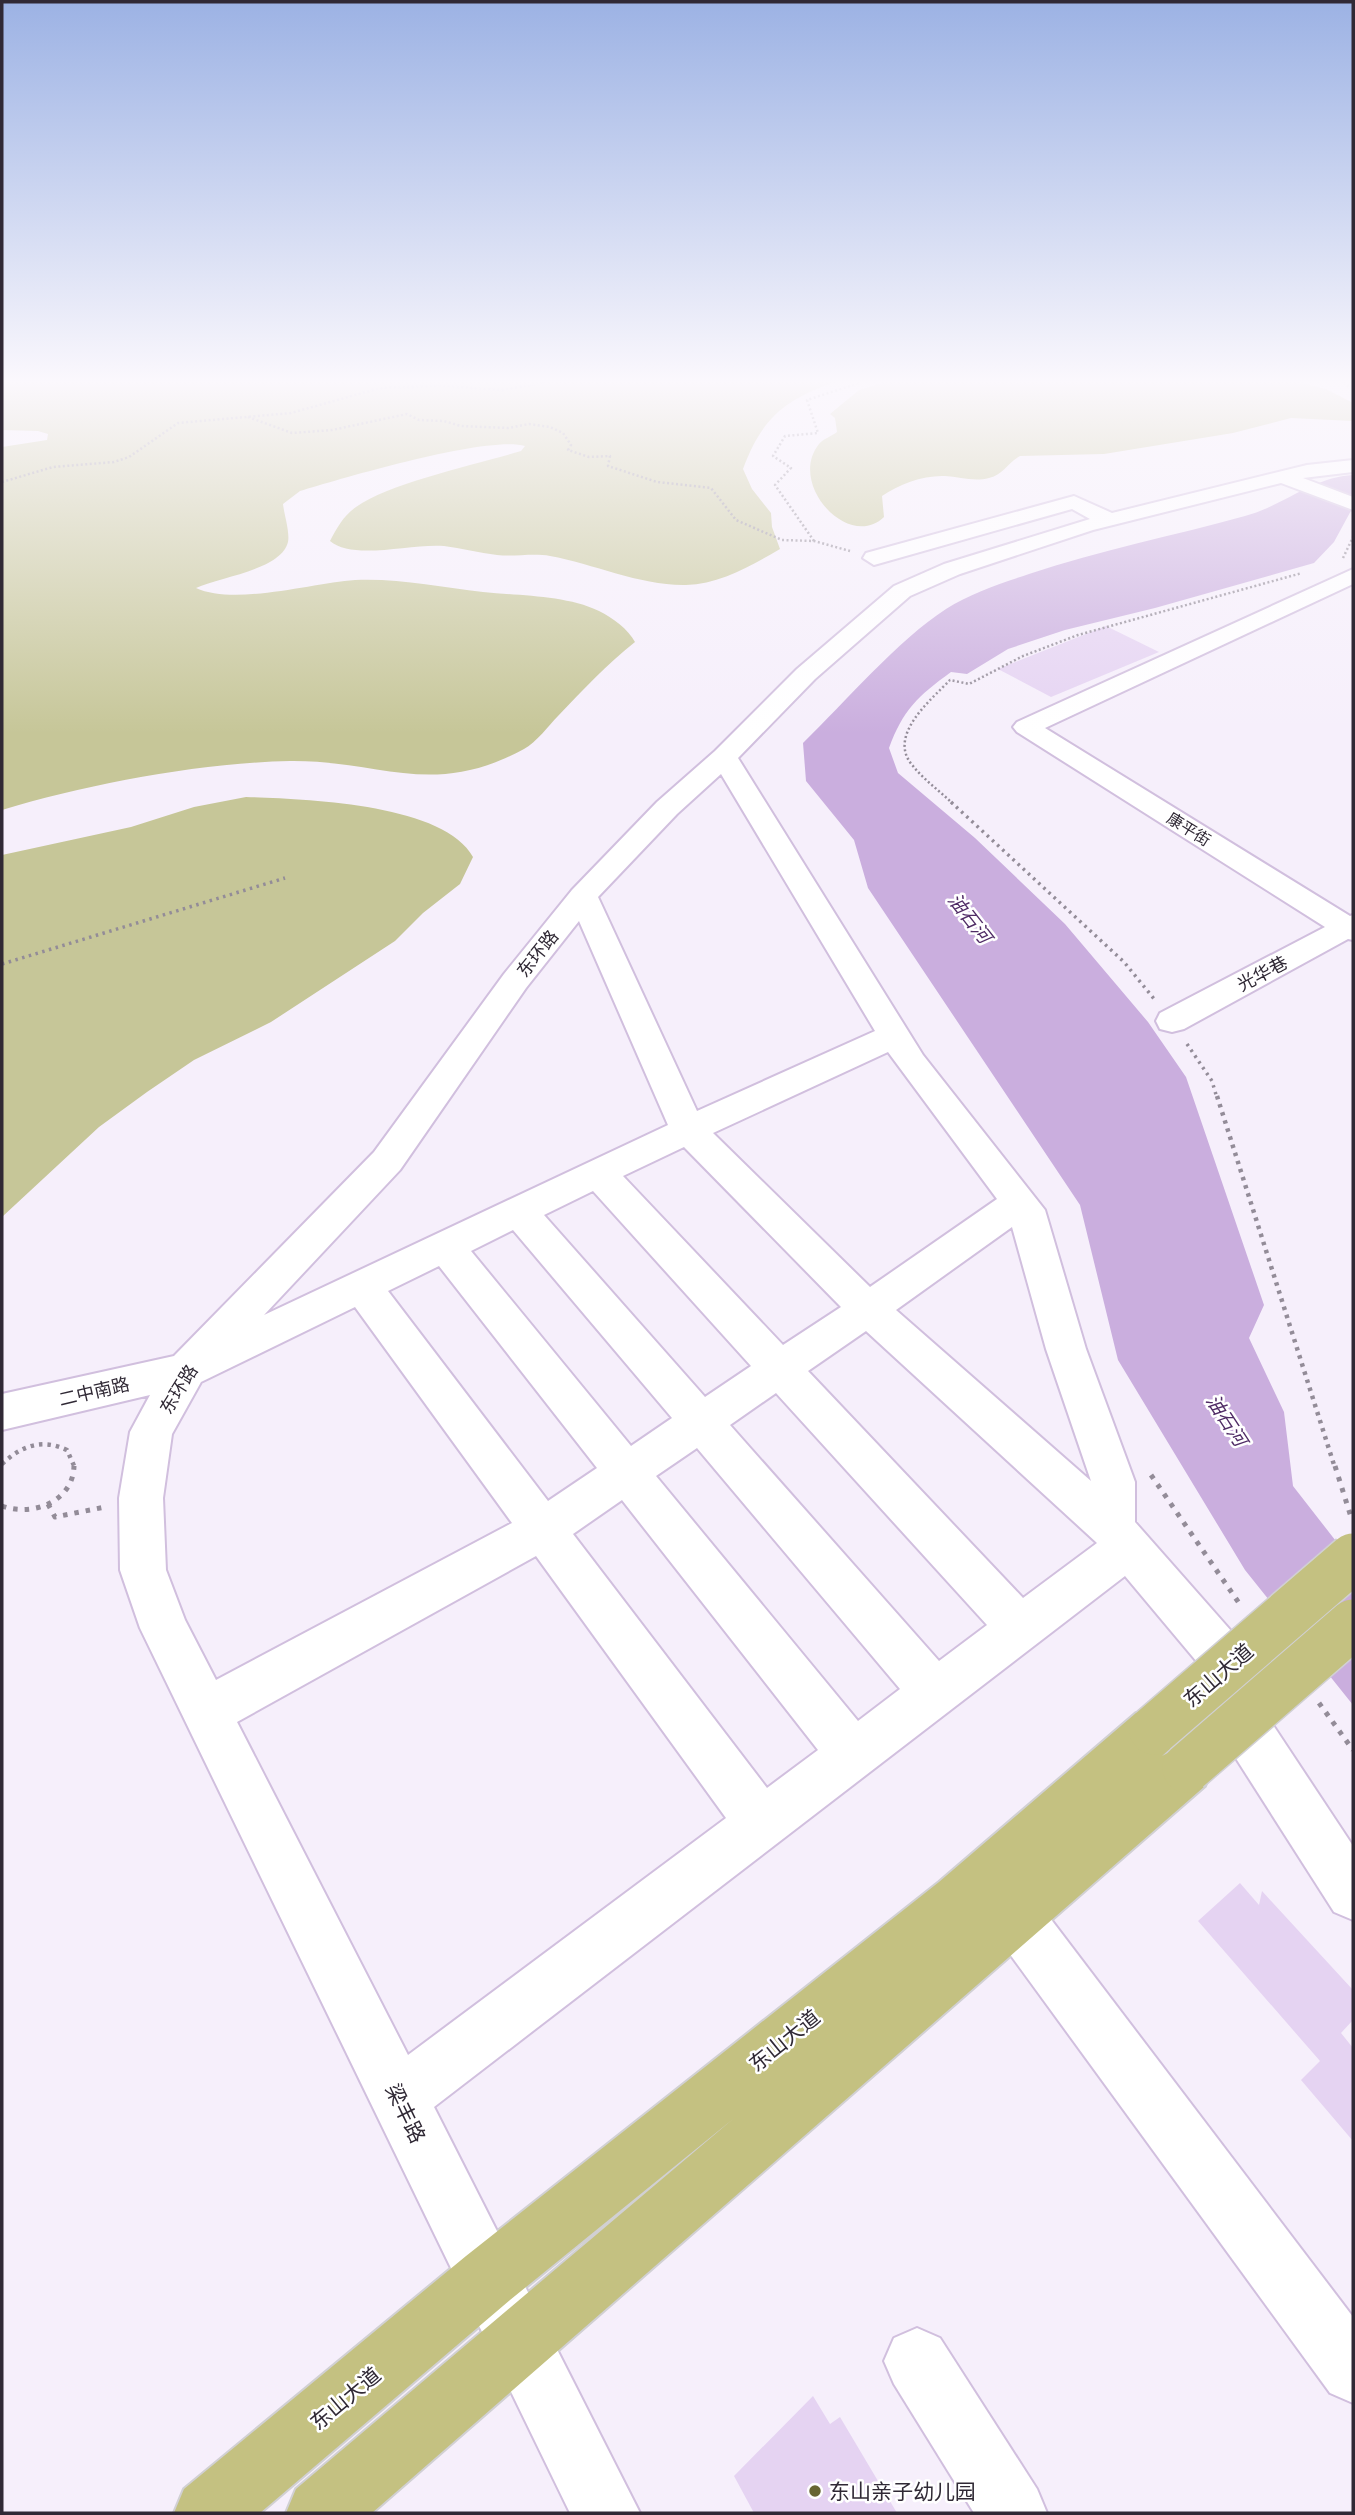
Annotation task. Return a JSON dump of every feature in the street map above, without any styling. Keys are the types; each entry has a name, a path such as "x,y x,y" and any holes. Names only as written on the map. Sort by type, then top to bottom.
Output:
{"main road":[{"name":"东山大道","path":"320,2513 1015,1916 1170,1749 1230,1665 1353,1558"},
{"name":"东山大道","path":"208,2513 488,2278 958,1901 1170,1749 1241,1721 1353,1624"}],"street":[{"name":"东环路","path":"206,1712 164,1628 143,1570 141,1498 151,1433 186,1370 387,1161 515,981 583,896 667,808 724,757 806,674 867,620 902,592 936,576 1109,520 1202,499"},
{"path":"874,558 1074,502 1109,520"},
{"path":"874,558 936,576"},
{"name":"康平街","path":"1351,927 1026,727 1353,576"},
{"path":"724,757 911,1063 1026,1210 1066,1349 1114,1482 1121,1538"},
{"path":"583,896 688,1130 868,1309 1121,1538 1230,1665"},
{"name":"光华巷","path":"1172,1021 1351,927"},
{"name":"二中南路","path":"5,1430 186,1370 688,1130 894,1036"},
{"path":"598,1173 1020,1628"},
{"path":"206,1712 543,1529 868,1309 1020,1202"},
{"path":"519,1211 935,1693"},
{"path":"445,1246 853,1755"},
{"path":"362,1286 762,1824"},
{"path":"398,2098 1020,1628 1121,1538"},
{"name":"梁丰路","path":"206,1712 606,2513"},
{"path":"1241,1721 1353,1893"},
{"path":"1015,1916 1353,2370"},
{"path":"917,2361 1013,2513"}],"path":[{"path":"720,499 736,520 782,540 814,541 874,558"},
{"path":"785,499 814,541"},
{"path":"1333,562 1342,558 1353,537"},
{"path":"1315,569 1103,626 1031,650 969,684 950,680 915,716 904,742 910,764 1124,962 1172,1021 1212,1081 1353,1524"},
{"path":"2,964 285,878"},
{"path":"5,1430 13,1454"},
{"path":"2,1464 13,1454 34,1444 47,1443 67,1450 75,1468 65,1490 48,1504 29,1511 15,1511 2,1506"},
{"path":"1149,1472 1220,1579 1245,1611"},
{"path":"48,1504 55,1517 107,1507"},
{"path":"1313,1695 1353,1750"}],"green space":[{"path":"2,499 289,499 283,504 288,542 283,552 262,566 196,588 231,595 274,592 355,580 387,580 557,599 586,606 610,617 624,628 635,642 605,668 529,746 491,764 461,772 434,775 322,762 255,763 144,776 2,810"},
{"path":"369,499 760,499 771,513 772,527 780,549 723,578 699,584 669,584 550,556 497,555 444,546 368,551 340,547 330,541 347,514"},
{"path":"820,499 882,499 884,517 870,525 855,526 826,508"},
{"path":"246,797 335,803 403,815 433,825 457,839 473,857 460,884 423,913 395,941 271,1022 194,1060 147,1092 99,1127 2,1217 2,855 131,827 194,807"}],"water":[{"name":"油石河","path":"1285,499 1353,499 1353,507 1334,542 1314,563 1155,608 1065,630 1008,649 967,674 951,672 913,705 900,723 889,748 898,773 975,838 1065,924 1148,1022 1186,1077 1264,1305 1249,1338 1284,1412 1293,1486 1353,1563 1353,1705 1245,1570 1118,1360 1080,1205 868,888 854,840 806,781 803,743 909,637 946,609 966,598 1056,565 1245,516"}],"building":[{"path":"1106,626 1159,652 1051,697 998,669"},
{"path":"1240,1883 1259,1905 1262,1891 1353,1990 1353,2020 1341,2033 1353,2048 1353,2141 1301,2080 1320,2061 1198,1921"},
{"path":"813,2396 830,2424 840,2417 897,2513 754,2513 734,2476"}],"place":[{"name":"东山亲子幼儿园","path":"815,2491"}]}
